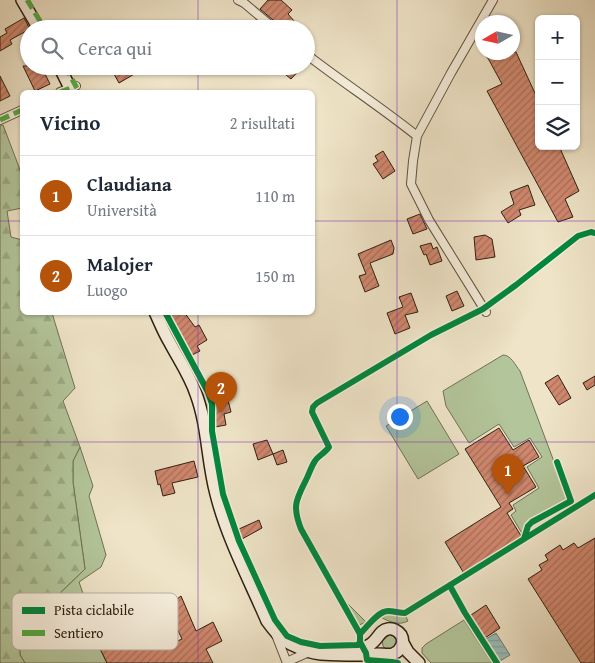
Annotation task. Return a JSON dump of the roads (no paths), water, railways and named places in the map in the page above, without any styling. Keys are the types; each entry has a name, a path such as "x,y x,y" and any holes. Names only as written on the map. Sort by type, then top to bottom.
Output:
{"main road":[{"path":"22,0 34,20"},
{"path":"63,75 69,90"},
{"path":"156,315 196,393 204,420 210,467 216,494 226,527 267,621 275,633 286,642 309,652 357,656 394,654 400,650 403,644"},
{"path":"339,654 360,650 370,645 386,629 393,629 400,634 408,652 419,663"},
{"path":"379,636 378,645 383,652 410,663"}],"street":[{"path":"238,0 264,20"},
{"path":"486,312 429,220 412,184 417,136 493,0"},
{"path":"315,61 417,136"},
{"path":"0,120 20,111"},
{"path":"275,633 288,663 309,652"}],"water":[{"path":"496,633 510,655 500,661 486,639"}],"place":[{"name":"Malojer","path":"221,413"},
{"name":"Claudiana","path":"508,495"}]}
